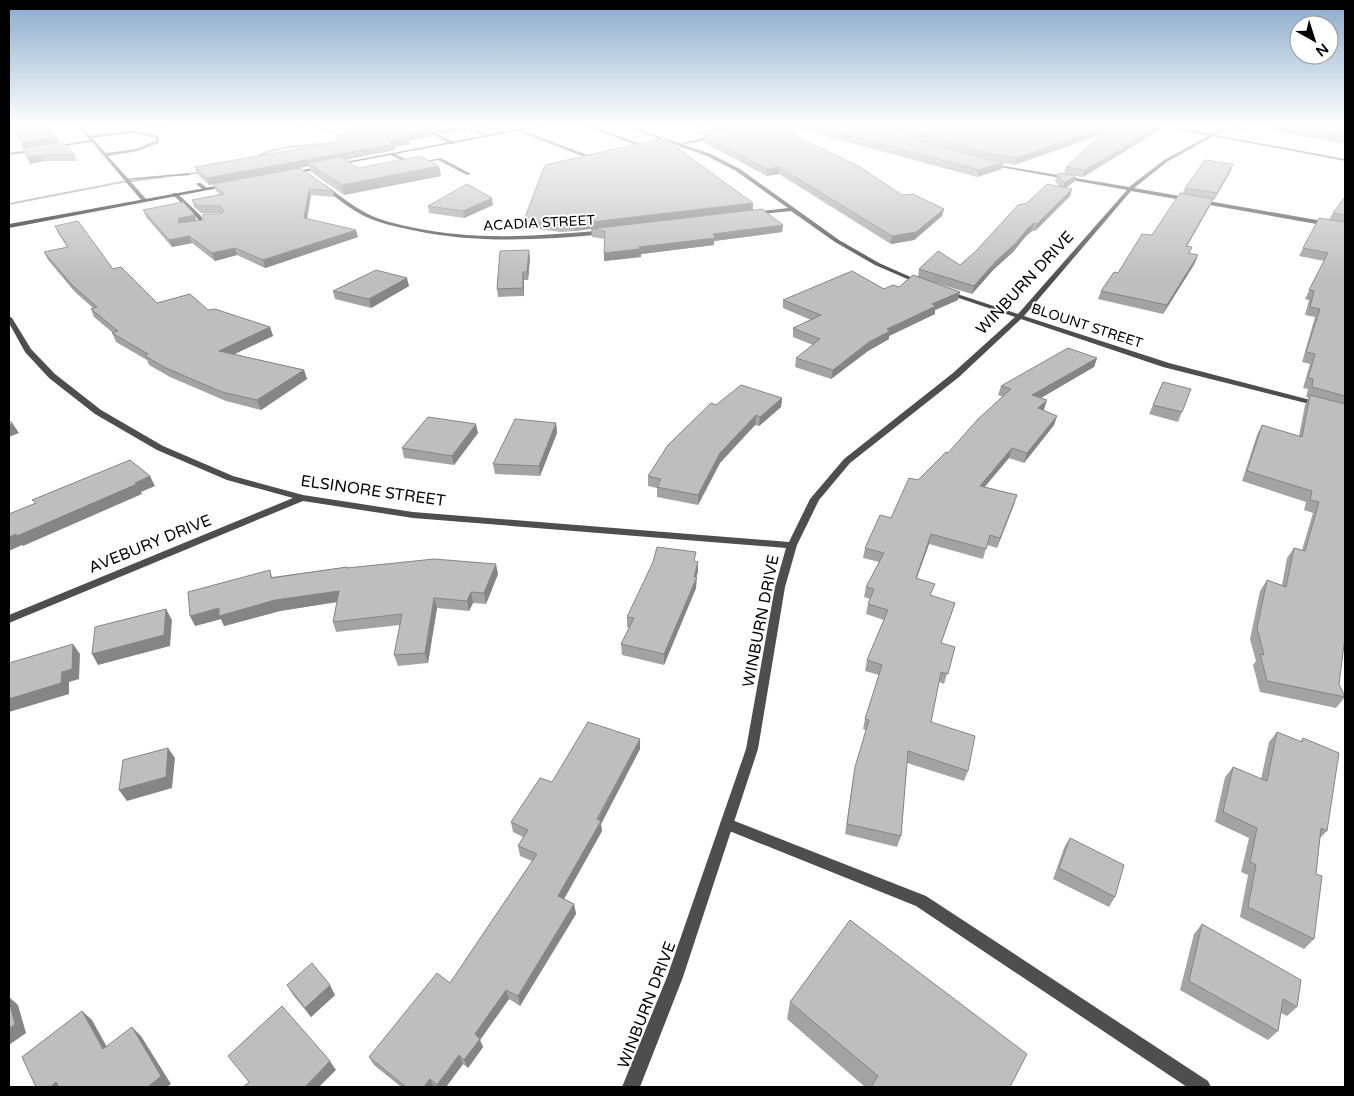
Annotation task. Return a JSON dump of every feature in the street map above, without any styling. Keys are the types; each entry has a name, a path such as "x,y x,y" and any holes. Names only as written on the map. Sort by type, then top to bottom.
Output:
{"main road":[{"path":"9,226 234,183"}],"street":[{"path":"124,176 144,200"},
{"path":"126,179 162,176"},
{"path":"747,176 837,241 869,260 925,284"},
{"path":"1059,176 1345,227"},
{"name":"WINBURN DRIVE","path":"631,1087 676,976 752,749 780,587 792,545 815,499 848,461 956,375 1019,316 1130,189 1146,176"},
{"name":"ACADIA STREET","path":"318,182 372,217 440,234 518,239 612,231"},
{"path":"200,184 206,189"},
{"path":"175,194 199,217 203,224 184,228"},
{"path":"745,215 792,209"},
{"path":"199,217 207,217"},
{"name":"BLOUNT STREET","path":"934,288 1166,365 1345,411"},
{"name":"ELSINORE STREET","path":"9,318 28,350 52,376 98,412 160,448 230,478 302,498 413,515 792,545"},
{"name":"AVEBURY DRIVE","path":"9,619 302,498"},
{"path":"727,824 921,902 1202,1087"}],"building":[{"path":"256,176 312,176 333,191 309,189 304,218 356,230 263,260 235,248 212,253 189,236 169,240 143,210 183,202 195,215 179,218 178,223 203,220 203,214 220,214 224,211 220,206 198,206 192,200 224,194 213,184"},
{"path":"328,176 387,176 342,185"},
{"path":"541,176 716,176 753,203 574,224 559,225 524,220"},
{"path":"794,176 874,176 902,195 913,194 944,209 916,232 892,236"},
{"path":"1058,176 1076,176 1064,183"},
{"path":"1193,176 1226,176 1217,193 1185,188"},
{"path":"467,184 492,198 463,211 428,206"},
{"path":"1047,184 1072,189 1037,224 1034,223 1028,228 974,286 919,269 938,251 960,265 975,252 1018,205 1027,203"},
{"path":"1180,193 1213,199 1186,246 1192,247 1189,253 1198,255 1167,305 1101,291 1114,272 1118,273 1142,234 1152,235"},
{"path":"1345,197 1345,215 1333,213"},
{"path":"762,209 783,225 713,234 715,238 604,253 605,231 591,229"},
{"path":"1319,218 1345,222 1345,396 1312,387 1313,379 1308,378 1315,354 1306,352 1320,309 1310,307 1314,291 1309,290 1328,253 1303,248"},
{"path":"78,221 113,269 121,267 157,303 190,294 208,310 215,309 270,327 219,351 304,370 257,400 222,392 166,368 145,356 148,354 112,333 118,331 91,309 97,307 71,284 44,252 68,247 55,226"},
{"path":"529,250 527,272 523,272 523,288 497,289 500,251"},
{"path":"376,270 407,278 369,299 333,291"},
{"path":"852,271 884,289 893,285 899,287 913,275 960,292 932,304 936,306 887,329 890,331 869,342 833,370 796,358 820,339 793,328 821,315 783,300"},
{"path":"1068,348 1097,358 1032,395 1047,400 1038,408 1057,416 1027,453 1012,448 980,486 1017,495 1000,538 990,535 986,549 931,534 916,578 935,584 930,595 955,603 941,643 955,647 948,674 941,672 931,722 975,736 968,771 908,751 901,836 847,824 855,767 869,720 865,719 882,665 867,660 888,610 868,604 874,589 866,587 884,553 865,548 880,515 891,518 909,478 918,480 946,452 948,453 978,419 1011,389 1001,386"},
{"path":"1163,382 1191,389 1182,412 1153,405"},
{"path":"741,385 782,398 760,417 756,415 720,453 698,495 657,487 661,479 648,476 668,445 711,403 716,405"},
{"path":"1310,395 1345,404 1345,637 1339,684 1345,697 1267,681 1260,654 1264,655 1257,628 1267,580 1286,587 1294,548 1305,551 1319,502 1310,500 1312,491 1247,471 1262,425 1302,437"},
{"path":"428,417 476,424 452,456 402,448"},
{"path":"515,419 556,423 539,466 493,464"},
{"path":"130,460 150,476 135,483 137,484 17,536 16,534 9,537 9,514 36,503 32,500"},
{"path":"657,547 696,552 694,561 698,562 694,577 697,577 664,654 621,644 634,618 627,617 653,562"},
{"path":"434,559 496,564 484,593 471,592 467,601 434,598 425,653 394,655 402,614 333,622 339,591 275,600 219,616 219,608 190,616 188,592 270,570 271,578 347,567"},
{"path":"166,609 164,635 92,654 95,627"},
{"path":"73,644 72,669 62,672 61,683 9,699 9,663"},
{"path":"588,722 640,739 597,819 601,821 558,896 574,904 518,996 506,990 475,1034 480,1039 464,1060 459,1055 437,1085 430,1079 424,1087 406,1087 369,1057 437,973 450,983 537,854 518,846 528,830 511,822 540,778 552,782"},
{"path":"1277,732 1302,742 1303,738 1339,753 1327,831 1321,828 1316,874 1322,876 1314,939 1248,907 1256,865 1250,862 1257,828 1223,812 1233,767 1267,781"},
{"path":"168,748 166,777 119,790 123,760"},
{"path":"1070,838 1124,865 1115,897 1059,868"},
{"path":"850,920 1027,1054 1010,1087 871,1087 878,1076 790,1002"},
{"path":"1202,924 1301,980 1297,1007 1283,999 1278,1031 1189,981"},
{"path":"312,963 330,985 305,1008 287,985"},
{"path":"9,1001 15,1024 9,1029"},
{"path":"282,1006 330,1061 305,1087 243,1087 249,1082 228,1056"},
{"path":"82,1011 103,1049 132,1027 161,1076 148,1087 59,1087 56,1082 50,1087 36,1087 22,1057"}],"waterway":[{"path":"9,204 122,182 164,177"}]}
